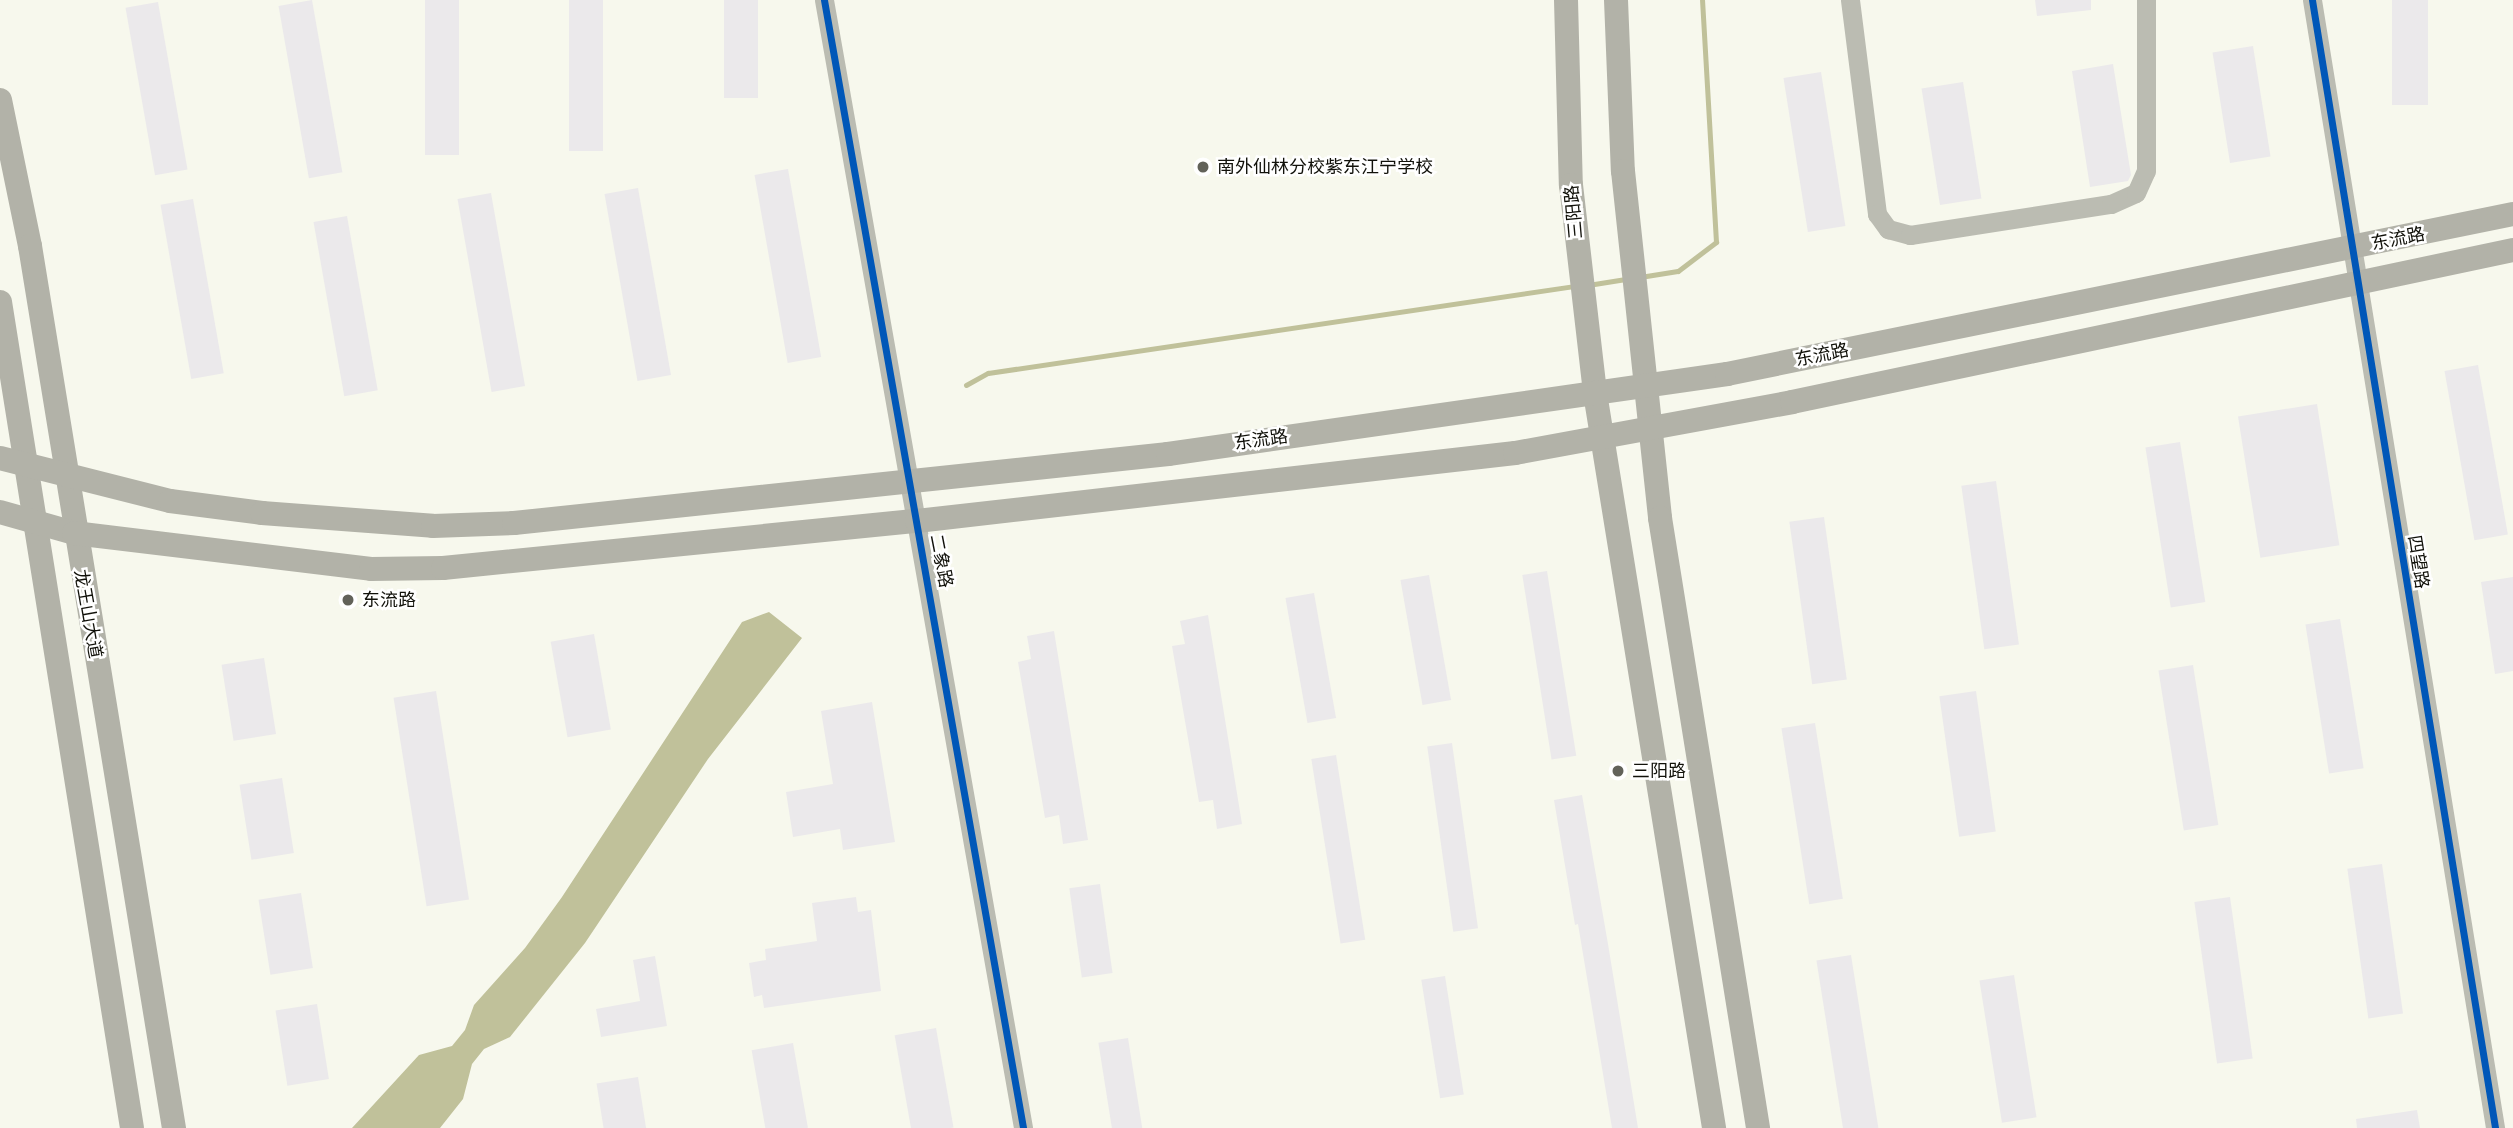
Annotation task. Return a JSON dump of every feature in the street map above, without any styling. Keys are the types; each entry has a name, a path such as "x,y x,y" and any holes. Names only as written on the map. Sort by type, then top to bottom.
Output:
{"main road":[{"name":"三阳路","path":"1566,0 1565,86 1577,249 1595,393 1714,1128"},
{"path":"1616,0 1629,236 1660,518 1758,1128"},
{"name":"龙王山大道","path":"0,100 30,246 68,477 74,533 174,1128"},
{"name":"东流路","path":"0,458 68,477 209,506 433,526 514,523 1168,454 1727,374 2513,214"},
{"name":"东流路","path":"0,512 74,533 371,569 443,568 917,521 1515,453 1650,428 2513,250"},
{"name":"龙王山大道","path":"0,302 132,1128"}],"street":[{"name":"二象路","path":"824,0 1023,1128"},
{"path":"1850,0 1877,214 1888,229 1910,235 2111,204 2136,193 2146,171 2146,0"},
{"name":"四望路","path":"2312,0 2495,1128"}],"shaded area":[{"path":"769,612 802,638 708,759 585,943 510,1037 484,1049 472,1064 463,1099 440,1128 352,1128 419,1055 452,1046 465,1030 474,1005 525,948 562,897 742,622"}],"building":[{"path":"312,0 342,172 309,178 279,6"},
{"path":"425,0 459,0 459,155 425,155"},
{"path":"569,0 603,0 603,151 569,151"},
{"path":"724,0 758,0 758,98 724,98"},
{"path":"2035,0 2091,0 2091,10 2037,16"},
{"path":"2392,0 2428,0 2428,105 2392,105"},
{"path":"158,2 188,169 155,175 126,8"},
{"path":"2253,46 2271,157 2230,163 2213,52"},
{"path":"2113,64 2131,175 2128,181 2090,187 2072,71"},
{"path":"1821,72 1845,226 1808,232 1783,78"},
{"path":"1963,82 1981,199 1940,205 1922,89"},
{"path":"788,169 821,357 788,363 755,175"},
{"path":"638,188 671,375 638,381 605,194"},
{"path":"491,193 525,386 492,392 458,199"},
{"path":"193,199 224,373 191,379 161,205"},
{"path":"347,216 378,390 344,396 314,222"},
{"path":"2478,365 2508,534 2474,540 2445,371"},
{"path":"2317,404 2339,545 2260,558 2238,417"},
{"path":"2180,442 2205,602 2171,607 2145,447"},
{"path":"1996,481 2019,644 1984,649 1961,486"},
{"path":"1824,517 1847,679 1812,684 1789,522"},
{"path":"1547,571 1576,756 1552,760 1522,575"},
{"path":"1429,575 1451,700 1422,705 1400,580"},
{"path":"2513,577 2513,671 2495,674 2481,582"},
{"path":"1314,593 1336,718 1307,723 1285,598"},
{"path":"1208,615 1242,824 1217,829 1213,800 1199,802 1172,646 1185,644 1180,621"},
{"path":"2340,619 2364,768 2329,774 2305,624"},
{"path":"1054,631 1088,840 1063,844 1059,815 1045,818 1018,662 1031,659 1027,636"},
{"path":"594,634 611,730 568,737 551,642"},
{"path":"264,658 276,734 234,741 222,665"},
{"path":"2193,665 2218,825 2184,830 2158,670"},
{"path":"436,691 469,899 427,906 394,698"},
{"path":"1976,691 1996,832 1959,837 1939,696"},
{"path":"872,702 895,842 843,850 840,829 793,837 786,792 833,784 821,711"},
{"path":"1815,723 1843,899 1809,904 1781,728"},
{"path":"1452,743 1478,928 1453,932 1427,746"},
{"path":"1336,755 1365,940 1341,944 1311,759"},
{"path":"282,778 294,853 251,860 240,785"},
{"path":"1582,795 1638,1128 1612,1128 1578,924 1575,925 1554,800"},
{"path":"2382,864 2403,1014 2368,1018 2347,869"},
{"path":"1100,884 1113,973 1082,977 1069,888"},
{"path":"301,893 313,968 270,975 259,900"},
{"path":"856,897 858,912 871,910 881,991 764,1008 762,995 754,997 749,963 766,960 765,949 817,941 812,903"},
{"path":"2230,897 2253,1058 2217,1063 2194,902"},
{"path":"1851,955 1878,1128 1843,1128 1816,960"},
{"path":"655,956 667,1026 601,1037 596,1009 640,1001 633,960"},
{"path":"2014,975 2037,1117 2002,1123 1979,980"},
{"path":"1445,976 1464,1095 1440,1098 1421,980"},
{"path":"317,1004 329,1079 287,1086 276,1011"},
{"path":"936,1028 954,1127 911,1128 895,1035"},
{"path":"1128,1038 1142,1128 1112,1128 1098,1043"},
{"path":"793,1043 808,1128 765,1128 752,1050"},
{"path":"638,1077 646,1128 604,1128 597,1084"},
{"path":"2417,1110 2420,1128 2357,1128 2356,1119"}],"waterway":[{"path":"1640,277 1678,271 1716,242 1702,0"},
{"path":"1588,285 1626,279"},
{"path":"966,385 988,373 1574,286"}],"cycle path":[{"path":"824,0 1023,1128"},
{"path":"2312,0 2495,1128"}],"place":[{"name":"南外仙林分校紫东江宁学校","path":"1203,167"},
{"name":"东流路","path":"348,600"},
{"name":"三阳路","path":"1618,771"}]}
